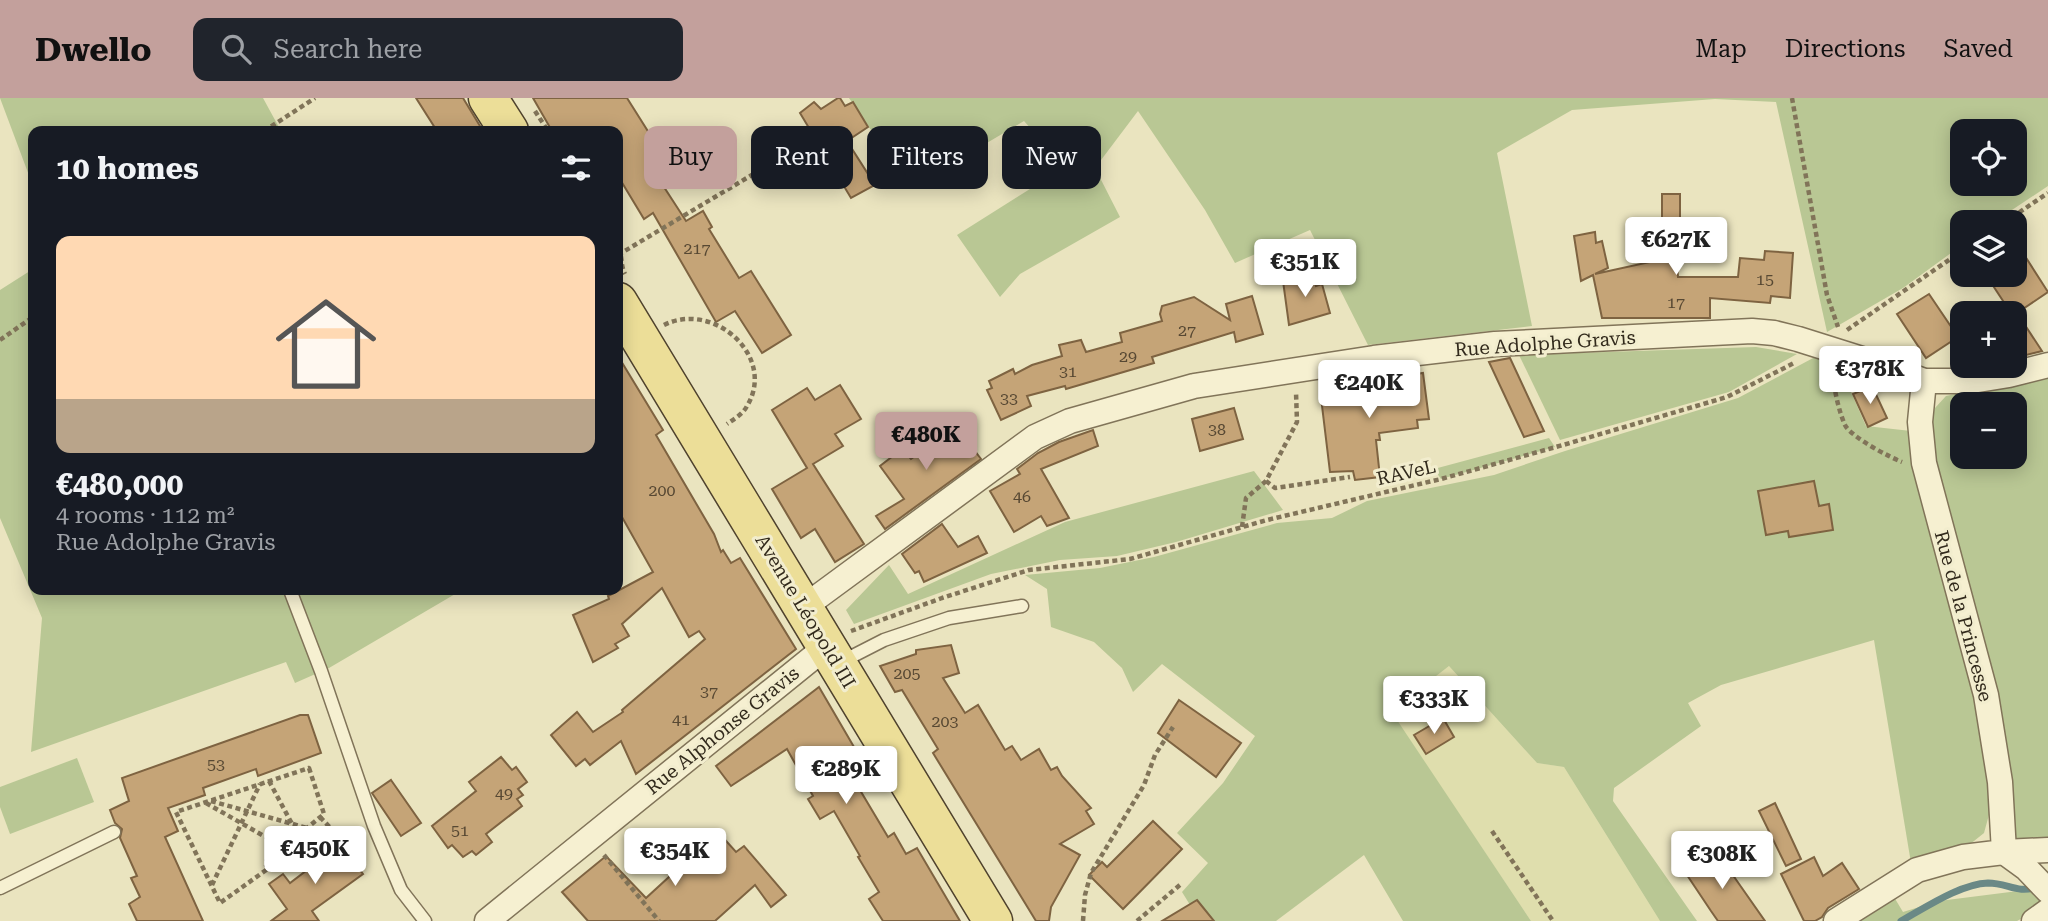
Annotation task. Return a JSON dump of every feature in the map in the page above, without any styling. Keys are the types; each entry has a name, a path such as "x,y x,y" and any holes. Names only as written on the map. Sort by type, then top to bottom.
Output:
{"main road":[{"path":"488,98 506,126"},
{"name":"Avenue Léopold III","path":"623,310 993,921"}],"street":[{"name":"Rue Adolphe Gravis","path":"804,607 1008,456 1053,428 1106,409 1194,386 1495,344 1727,331 1774,333 1832,344 1924,381"},
{"path":"1924,381 1972,381 2048,365"},
{"name":"Rue de la Princesse","path":"1924,381 1920,422 1925,471 1986,695 2000,782 2004,852"},
{"name":"Rue Alphonse Gravis","path":"487,921 590,838 832,655"},
{"path":"1836,921 1917,870 1963,858 2004,852 2048,850"},
{"path":"2004,852 2026,868 2048,891"},
{"path":"2034,921 2048,911"}],"lane":[{"path":"292,595 374,826 401,890 425,921"},
{"path":"832,655 949,618 1022,606"},
{"path":"0,888 114,832"}],"path":[{"path":"272,126 315,98"},
{"path":"1791,98 1827,295 1833,383 1846,427 1886,456 1925,471"},
{"path":"623,252 751,175"},
{"path":"2023,210 2048,193"},
{"name":"RAVeL","path":"832,655 857,628 1029,570 1130,559 1242,527 1441,479 1713,402 1748,388 1832,344 1950,260"},
{"path":"642,339 671,322 693,318 726,328 736,336 743,347 754,375 747,408 703,441"},
{"path":"0,340 28,320"},
{"path":"1242,527 1246,498 1266,481 1297,422 1295,370"},
{"path":"1266,481 1275,488 1350,477"},
{"path":"1083,921 1085,895 1091,873 1144,785 1154,755 1172,727"},
{"path":"309,768 324,814 264,863 269,868 220,903 176,812 270,781 309,768"},
{"path":"270,781 299,835"},
{"path":"212,886 260,784"},
{"path":"208,801 307,828"},
{"path":"208,801 283,848"},
{"path":"320,817 359,858"},
{"path":"1492,831 1553,921"},
{"path":"590,838 659,921"},
{"path":"1137,921 1181,884"}],"green space":[{"path":"0,98 263,98 278,126 28,126 28,173"},
{"path":"849,98 2048,98 2048,186 2012,210 1950,210 1950,254 1903,288 1827,332 1776,102 1715,99 1572,110 1497,153 1532,326 1368,345 1310,230 1235,263 1205,210 1138,111 1101,160 1101,126 1028,126 1024,121 1016,126 1002,126 1002,134 988,142 988,126 868,126"},
{"path":"1101,180 1120,217 1020,274 1000,297 957,235 1030,189 1101,189"},
{"path":"28,272 28,585 0,518 0,290"},
{"path":"1756,347 1797,354 1729,392 1560,440 1519,355"},
{"path":"1815,357 1840,367 1866,426 1911,431 1963,627 1993,800 1984,833 1969,845 1911,863 1874,640 1721,685 1688,703 1701,726 1614,788 1613,801 1697,921 1660,921 1564,767 1537,763 1449,666 1391,711 1531,921 1403,921 1364,855 1276,921 1200,921 1182,892 1208,863 1177,833 1223,783 1255,736 1162,664 1133,692 1122,668 1094,642 1051,627 1047,589 1025,575 1100,568 1154,557 1277,523 1332,518 1367,501 1494,475 1738,398"},
{"path":"2048,374 2048,845 2015,847 1947,533 1928,425 1935,408 1950,395 1950,469 2027,469 2027,392 1965,392"},
{"path":"1549,438 1555,447 1441,479 1434,469"},
{"path":"1254,471 1283,510 1176,542 1117,556 1060,560 991,574 854,624 846,610 889,565 908,594 1065,522"},
{"path":"32,595 453,595 329,668 295,683 286,662 31,752 42,618"},
{"path":"1449,666 1537,763 1564,767 1660,921 1531,921 1390,711"},
{"path":"77,758 94,802 10,834 0,807 0,787"},
{"path":"2026,890 2038,893 2042,902 2040,908 2017,921 1853,921 1891,892 1903,912 1939,901"}],"building":[{"path":"416,98 463,98 480,126 434,126"},
{"path":"533,98 627,98 645,126 644,189 665,189 686,221 703,211 712,227 709,229 739,278 751,271 791,335 762,353 735,311 716,322 653,213 644,219 623,184 623,126 549,126"},
{"path":"838,98 845,106 853,102 867,128 853,137 853,126 808,126 800,113 814,102 821,109"},
{"path":"853,150 867,172 868,189 851,198 846,189 853,189"},
{"path":"1662,194 1680,194 1680,238 1675,238 1678,277 1738,277 1740,258 1764,260 1765,251 1793,253 1790,298 1771,296 1770,303 1710,298 1710,318 1602,318 1593,275 1581,281 1574,236 1595,232 1596,243 1602,241 1608,268 1595,274 1650,262 1651,238 1659,238"},
{"path":"2027,259 2048,292 2027,306 2027,301 2003,301 1994,287 2027,287"},
{"path":"1312,273 1316,286 1322,284 1330,313 1289,325 1283,281"},
{"path":"1929,294 1950,325 1950,342 1926,358 1897,314"},
{"path":"1252,296 1263,334 1236,342 1234,332 1152,357 1154,363 1066,389 1065,386 1027,396 1031,406 1001,420 987,390 992,388 989,381 1013,369 1015,374 1032,365 1062,356 1059,345 1081,340 1086,352 1122,342 1120,333 1162,321 1162,306 1194,297 1230,320 1226,304"},
{"path":"2027,328 2042,351 2027,355"},
{"path":"1510,358 1544,431 1524,437 1489,362"},
{"path":"623,364 663,430 656,435 714,534 721,552 723,550 731,563 740,558 796,649 636,774 621,741 590,765 585,759 576,766 551,735 577,712 593,732 623,712 622,710 705,639 699,631 689,637 662,588 622,624 629,636 615,644 618,648 593,662 573,615 609,599 610,595 623,595 623,588 653,572 623,519"},
{"path":"1423,373 1429,419 1417,420 1418,428 1379,433 1380,440 1376,440 1380,477 1355,480 1353,471 1330,472 1320,389"},
{"path":"840,385 861,419 835,434 843,446 813,464 864,544 835,562 815,529 801,538 772,489 807,468 772,410 807,388 815,400"},
{"path":"1872,386 1887,418 1868,427 1853,394"},
{"path":"1234,408 1243,439 1200,451 1192,419"},
{"path":"956,426 981,459 885,529 876,516 904,499 880,466 902,449 911,459"},
{"path":"1093,430 1098,446 1041,469 1069,518 1047,526 1041,516 1014,532 990,491 1020,474 1017,469 1038,453"},
{"path":"1814,481 1819,506 1829,504 1833,530 1789,537 1788,531 1766,535 1758,491"},
{"path":"942,524 958,547 978,536 987,553 924,582 919,571 915,573 902,554"},
{"path":"951,645 959,673 943,678 965,713 978,705 1005,750 1012,746 1021,760 1039,749 1051,770 1057,767 1091,808 1086,811 1094,824 1060,844 1080,855 1051,907 1049,921 1036,921 933,753 938,749 902,690 895,692 880,666 916,654 916,650"},
{"path":"819,687 868,771 854,780 888,837 894,833 906,854 917,848 960,921 883,921 869,899 879,892 858,857 860,856 834,811 820,819 808,799 813,796 787,749 731,786 716,766"},
{"path":"1179,700 1241,743 1216,777 1158,733"},
{"path":"300,715 308,715 321,753 258,776 256,769 203,788 205,795 168,808 178,831 165,837 203,921 137,921 129,904 140,897 131,878 137,876 120,838 122,829 115,823 110,810 129,801 122,778"},
{"path":"1443,718 1454,737 1426,754 1414,735"},
{"path":"501,757 512,770 516,767 527,782 518,789 523,795 517,799 522,806 486,834 492,842 476,855 472,851 463,857 452,845 448,848 432,826 476,791 469,782"},
{"path":"391,780 421,823 401,836 372,793"},
{"path":"1775,803 1801,859 1786,866 1759,811"},
{"path":"1153,821 1182,849 1123,909 1089,875 1102,862 1107,867"},
{"path":"718,832 736,852 744,846 786,895 771,907 755,885 715,921 588,921 562,892 606,856 646,898"},
{"path":"340,845 363,874 312,911 319,921 271,921 287,909 269,884 283,874 290,883"},
{"path":"1716,851 1765,921 1718,921 1685,872"},
{"path":"1814,857 1823,876 1842,863 1859,889 1828,908 1822,917 1815,921 1804,921 1781,874"},
{"path":"1197,900 1214,921 1162,921"}],"waterway":[{"path":"1901,921 1943,898 1977,884 1995,883 2018,889 2037,887"}]}
